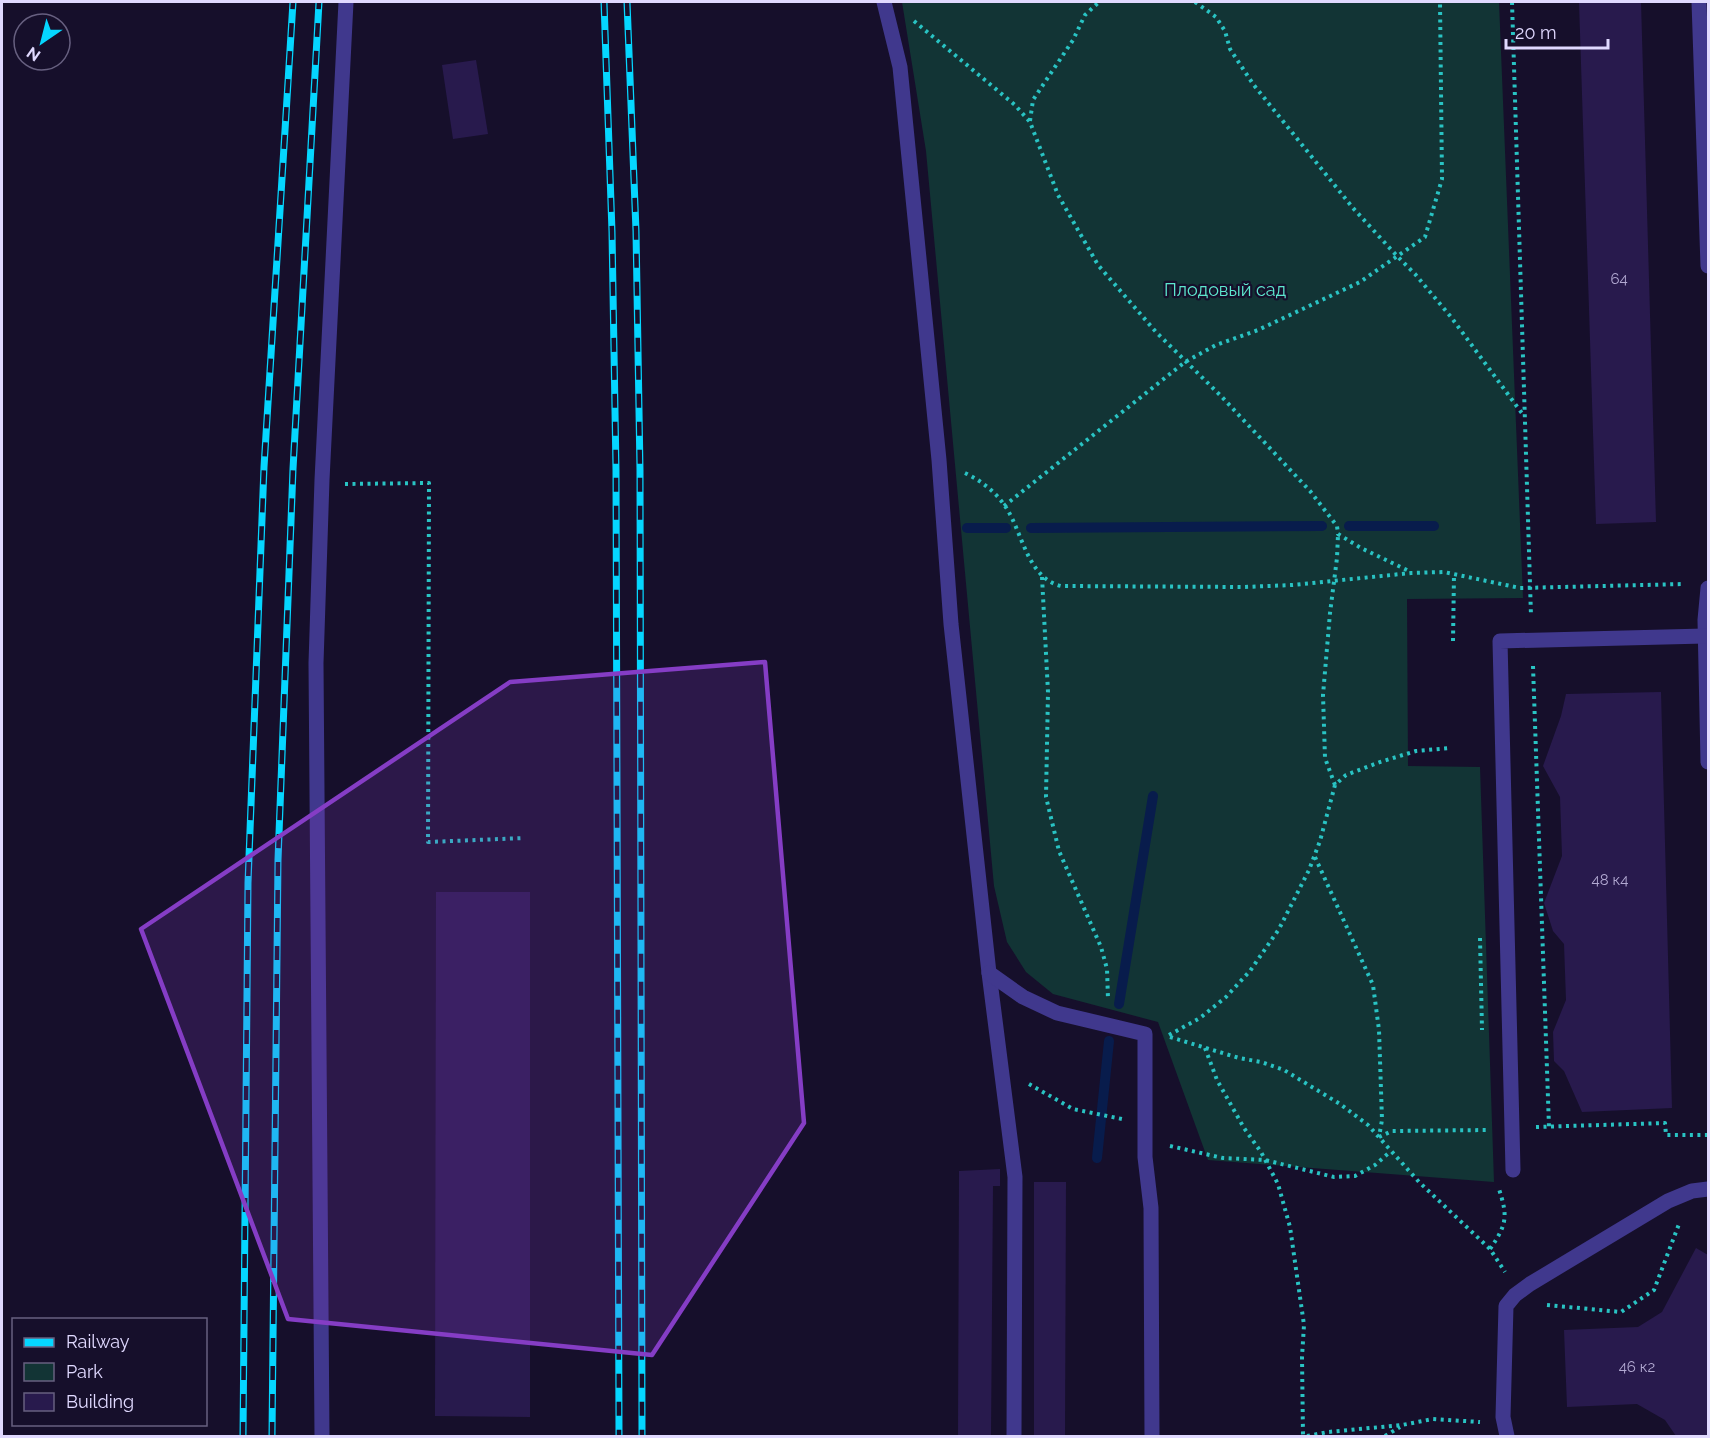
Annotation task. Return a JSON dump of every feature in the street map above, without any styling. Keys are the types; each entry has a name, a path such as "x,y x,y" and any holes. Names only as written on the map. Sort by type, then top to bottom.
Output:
{"lane":[{"path":"322,1437 316,663 322,480 346,2"},
{"path":"884,2 900,67 939,460 951,624 989,973 1015,1177 1014,1437"},
{"path":"1699,2 1708,266"},
{"path":"1708,588 1705,636 1708,762"},
{"path":"1513,1170 1500,641 1705,636"},
{"path":"989,973 1023,997 1057,1013 1145,1034 1145,1157 1151,1208 1152,1437"},
{"path":"1506,1430 1503,1418 1506,1306 1515,1295 1668,1201 1692,1191 1708,1189"}],"path":[{"path":"1030,122 1033,100 1073,40 1085,15 1098,2"},
{"path":"1195,2 1216,17 1225,32 1230,49 1253,84 1346,200 1415,274 1451,317 1525,418"},
{"path":"1004,506 1185,362 1216,345 1258,330 1360,282 1425,237 1442,179 1440,2"},
{"path":"1512,2 1549,1127"},
{"path":"912,20 1008,98 1030,122 1058,195 1098,265 1185,362 1221,396 1310,491 1337,526 1337,558 1323,695 1325,758 1335,785 1314,857 1284,921 1250,971 1226,998 1200,1018 1166,1036 1284,1070 1340,1104 1368,1125 1419,1182 1490,1249 1503,1267 1515,1295 1537,1304 1621,1311 1653,1290 1692,1191"},
{"path":"939,460 986,485 1004,506 1034,566 1052,584 1061,586 1245,587 1444,572 1520,588 1685,584"},
{"path":"342,484 429,483 428,842 524,838"},
{"path":"1338,534 1360,548 1411,573"},
{"path":"1453,641 1454,574"},
{"path":"1042,576 1048,692 1046,797 1059,850 1101,947 1107,969 1107,1024"},
{"path":"1335,785 1346,775 1389,759 1416,751 1450,748"},
{"path":"1314,857 1373,985 1379,1030 1382,1120 1379,1137"},
{"path":"1205,1047 1216,1080 1278,1184 1290,1227 1304,1325 1302,1357 1305,1437 1433,1419 1506,1430"},
{"path":"1002,1069 1073,1109 1110,1115"},
{"path":"1379,1137 1392,1131 1461,1131 1665,1122 1666,1136 1708,1135"},
{"path":"1223,1158 1265,1160 1334,1177 1355,1176 1375,1165 1391,1151"},
{"path":"1385,1437 1402,1425"}],"highlighted area":[{"path":"765,662 804,1123 652,1355 288,1319 141,929 510,682"}],"green space":[{"name":"Плодовый сад","path":"902,2 1499,2 1523,598 1407,599 1408,766 1480,767 1494,1182 1208,1160 1158,1022 1053,994 1026,972 1007,942 994,886 926,151"}],"building":[{"path":"1579,2 1641,2 1656,522 1596,524"},
{"path":"476,60 488,134 453,139 442,65"},
{"path":"1661,692 1672,1108 1582,1112 1564,1071 1554,1061 1553,1032 1566,1000 1564,944 1553,931 1544,903 1562,856 1560,797 1543,766 1561,716 1566,694"},
{"path":"436,892 530,892 530,1417 435,1416"},
{"path":"1000,1169 1000,1186 993,1186 991,1436 958,1436 959,1171"},
{"path":"1034,1182 1066,1182 1065,1436 1034,1436"},
{"path":"1696,1248 1708,1255 1708,1436 1676,1436 1665,1420 1637,1404 1567,1407 1564,1330 1638,1327 1662,1312"}],"waterway":[{"path":"1031,528 1322,526"},
{"path":"1349,526 1434,526"},
{"path":"967,528 1006,528"},
{"path":"1119,1004 1153,796"},
{"path":"1097,1158 1109,1041"}],"railway":[{"path":"243,1436 248,883 264,467 293,2"},
{"path":"272,1436 278,860 293,469 319,2"},
{"path":"604,2 612,232 616,470 619,1436"},
{"path":"627,2 636,231 640,470 642,1436"}]}
